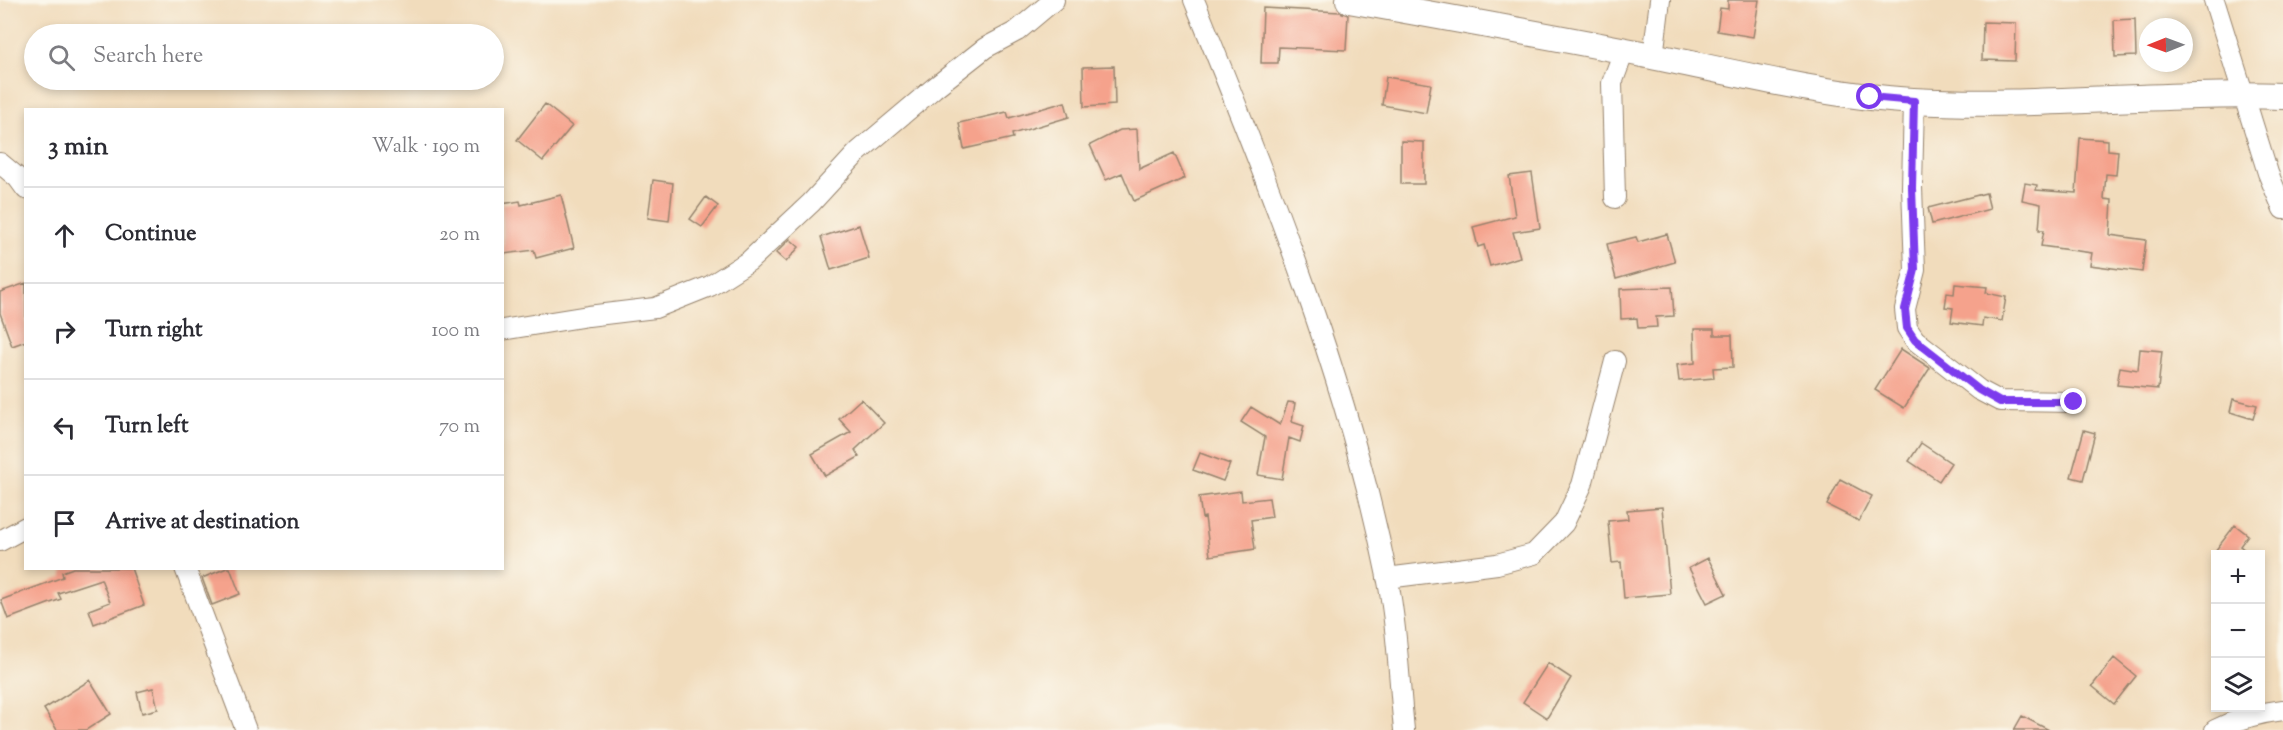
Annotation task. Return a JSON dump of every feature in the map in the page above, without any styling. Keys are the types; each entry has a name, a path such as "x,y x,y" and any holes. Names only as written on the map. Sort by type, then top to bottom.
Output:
{"main road":[{"path":"1349,0 1732,73 1859,95 1914,101 2031,102 2243,94 2283,96"}],"street":[{"path":"504,330 655,308 710,286 749,261 811,203 858,152 969,59 1017,31 1054,0"},
{"path":"1194,0 1259,161 1320,327 1358,454 1387,578 1404,730"},
{"path":"1653,57 1660,0"},
{"path":"2214,0 2268,173 2283,208"},
{"path":"1615,198 1612,83 1624,51"},
{"path":"1914,101 1912,188 1915,270 1905,309 1907,328 1915,340 1979,390 2000,402 2074,402"},
{"path":"0,163 24,187"},
{"path":"1387,578 1497,564 1534,554 1564,523 1582,485 1615,361"},
{"path":"0,540 24,528"},
{"path":"186,570 246,730"},
{"path":"2215,730 2238,719 2283,710"}],"building":[{"path":"1728,0 1759,0 1753,37 1717,31 1720,8 1728,9"},
{"path":"1263,8 1340,12 1348,15 1346,50 1279,47 1278,63 1261,63"},
{"path":"2135,19 2136,56 2115,57 2114,20"},
{"path":"1983,22 2016,23 2015,61 1982,60"},
{"path":"1114,66 1115,105 1084,107 1083,67"},
{"path":"1386,77 1431,84 1426,113 1382,105"},
{"path":"1065,102 1069,117 1012,134 1013,138 964,149 959,123 1007,112 1009,118"},
{"path":"545,104 572,126 543,161 517,140"},
{"path":"1137,129 1139,169 1174,153 1185,178 1134,201 1122,173 1106,180 1090,145 1120,130"},
{"path":"2080,138 2108,140 2108,150 2118,151 2116,175 2106,174 2104,199 2112,200 2110,235 2146,240 2142,272 2090,265 2092,253 2041,246 2044,230 2039,230 2041,204 2022,200 2025,183 2037,185 2036,190 2076,193"},
{"path":"1401,141 1424,142 1424,184 1401,184"},
{"path":"1532,173 1540,228 1513,232 1520,257 1490,266 1484,245 1478,247 1473,227 1515,216 1509,176"},
{"path":"653,180 673,183 669,221 648,218"},
{"path":"1986,193 1990,209 1932,224 1928,208"},
{"path":"561,195 574,248 536,258 534,250 504,254 504,204 520,201 521,205"},
{"path":"706,197 718,206 702,227 690,219"},
{"path":"859,225 869,258 831,270 821,237"},
{"path":"1667,234 1675,262 1616,279 1607,244 1636,237 1638,242"},
{"path":"790,239 799,247 786,262 776,253"},
{"path":"24,284 24,342 12,346 0,313 0,292"},
{"path":"1955,284 1987,287 1986,293 2006,297 2002,321 1983,318 1982,326 1951,322 1953,308 1945,307 1947,293 1954,294"},
{"path":"1672,287 1674,316 1656,317 1657,327 1638,328 1637,318 1621,319 1620,289"},
{"path":"1694,329 1714,329 1714,335 1732,335 1733,367 1713,368 1714,378 1679,381 1677,365 1695,363"},
{"path":"1901,349 1930,368 1904,408 1875,390"},
{"path":"2140,349 2162,351 2158,389 2117,385 2120,367 2138,370"},
{"path":"861,399 884,423 855,450 859,457 825,476 812,454 851,432 839,419"},
{"path":"2233,399 2257,405 2253,419 2230,412"},
{"path":"1288,402 1295,403 1292,422 1304,426 1300,442 1289,438 1282,479 1258,475 1265,437 1241,422 1251,407 1280,425"},
{"path":"2084,430 2095,433 2083,480 2071,477"},
{"path":"1921,443 1951,463 1939,481 1909,461"},
{"path":"1200,453 1230,464 1223,481 1193,470"},
{"path":"1840,479 1872,496 1859,521 1827,505"},
{"path":"1241,491 1242,501 1269,498 1272,517 1251,520 1255,549 1210,556 1205,517 1202,518 1199,497"},
{"path":"1662,507 1670,594 1624,598 1621,562 1612,563 1608,521 1628,519 1627,510"},
{"path":"2235,525 2248,535 2240,546 2245,550 2216,550"},
{"path":"1708,558 1726,594 1707,603 1689,568"},
{"path":"68,570 132,570 144,605 94,624 89,610 110,602 101,579 58,593 61,599 8,619 1,600 63,577 62,572"},
{"path":"222,570 231,570 240,594 212,605 202,578"},
{"path":"2114,658 2136,676 2114,704 2092,686"},
{"path":"1548,663 1571,678 1547,718 1523,702"},
{"path":"90,680 111,714 86,730 57,730 44,709"},
{"path":"153,688 158,709 142,713 137,692"},
{"path":"2022,716 2049,730 2014,730"}],"route":[{"path":"1870,97 1914,101 1912,188 1915,270 1905,309 1907,328 1915,340 1979,390 2000,402 2074,402"}]}
